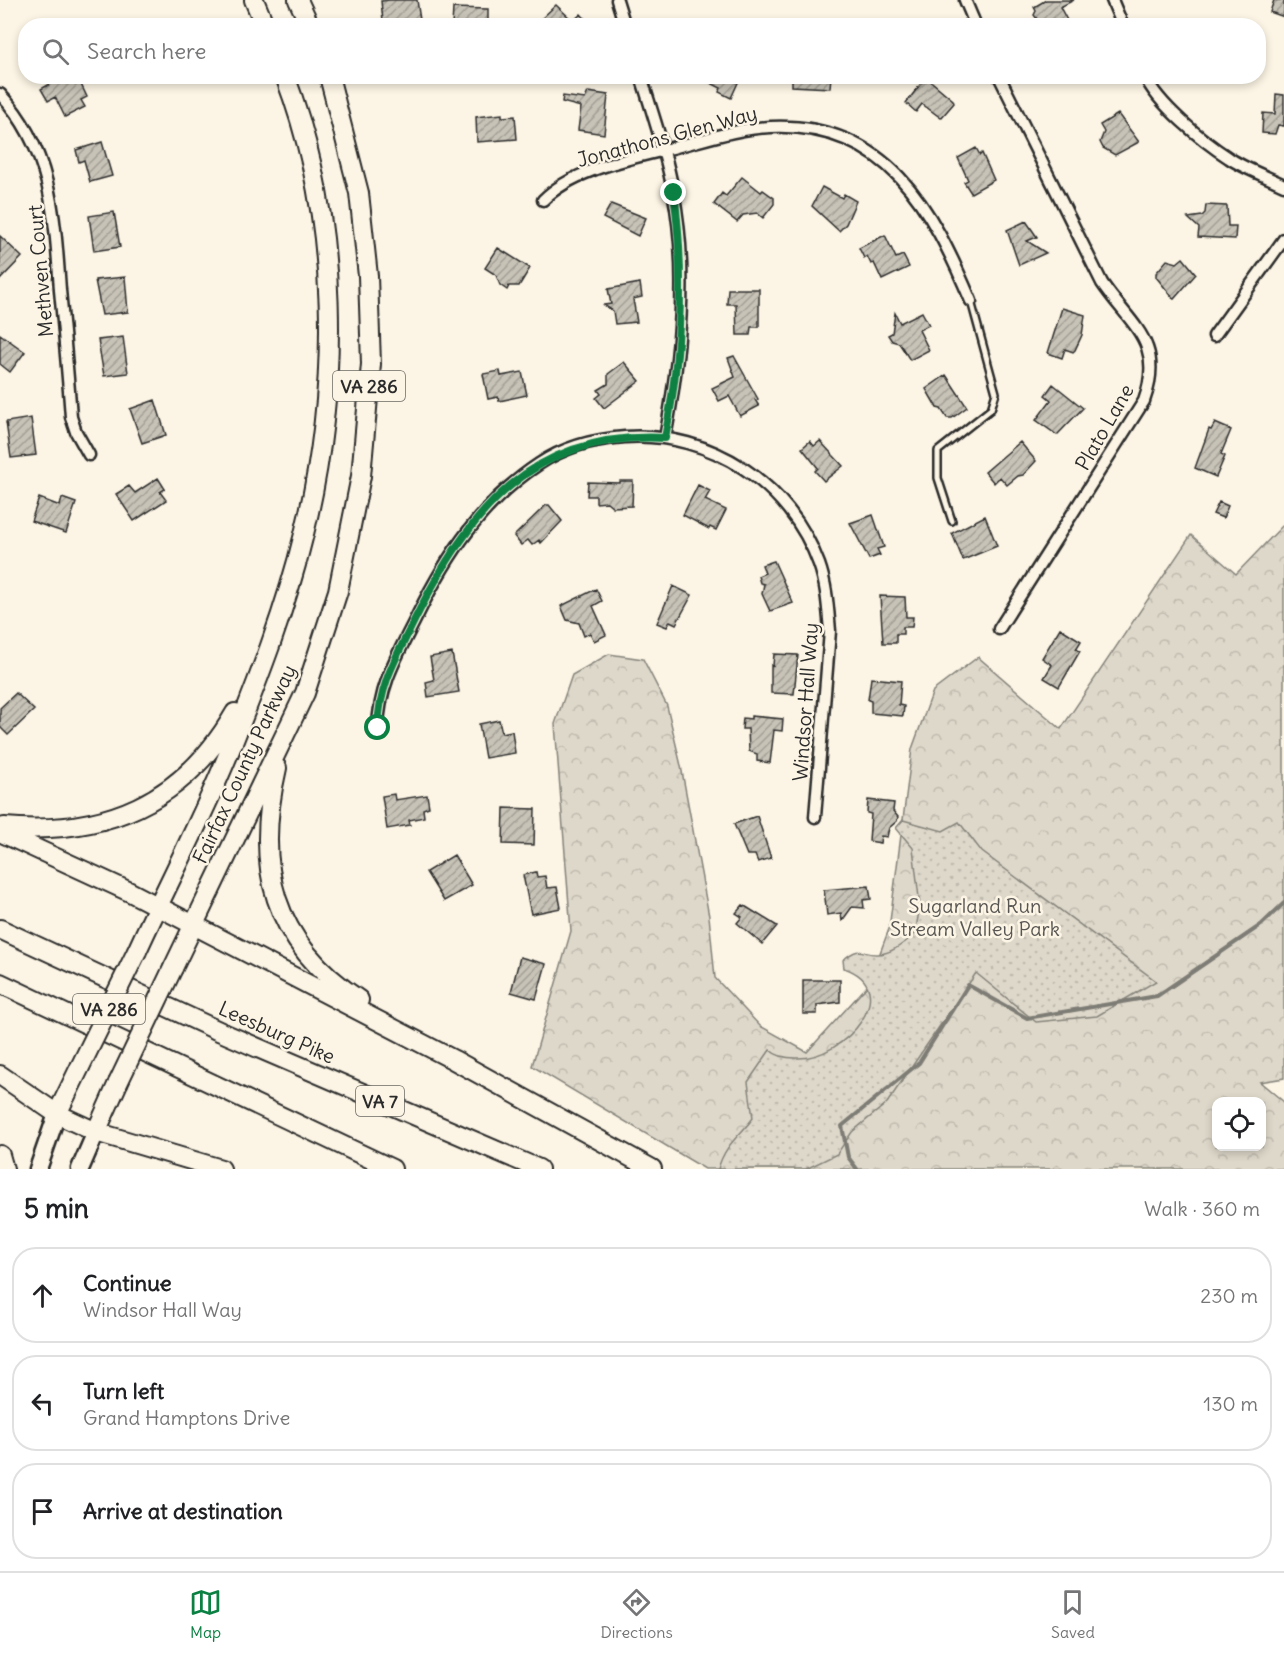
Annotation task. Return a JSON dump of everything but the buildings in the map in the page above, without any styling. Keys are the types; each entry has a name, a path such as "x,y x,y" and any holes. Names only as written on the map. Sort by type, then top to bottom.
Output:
{"highway":[{"path":"254,0 262,18"},
{"path":"299,2 306,18"},
{"name":"Fairfax County Parkway","path":"57,1114 137,951 227,756 274,634 305,533 321,440 329,367 328,290 319,208 311,167 287,84"},
{"name":"Fairfax County Parkway","path":"96,1132 305,693 338,591 361,476 371,364 368,276 359,193 331,84"},
{"path":"0,829 52,829 84,825 126,813 167,792 200,764 214,746 259,673"},
{"path":"305,693 277,766 268,814 268,862 278,907 295,940 320,971 339,986 454,1060"},
{"path":"0,829 157,906 454,1060 652,1169"},
{"name":"Leesburg Pike","path":"0,929 221,1032 539,1169"},
{"path":"0,983 392,1169"},
{"path":"0,1075 57,1114 96,1132 221,1169"},
{"path":"0,1155 4,1169"}],"main road":[{"path":"38,1169 57,1114"},
{"path":"80,1169 96,1132"}],"street":[{"path":"617,0 623,18"},
{"path":"965,0 973,18"},
{"path":"1112,0 1120,18"},
{"path":"643,84 664,150 679,234 682,277 681,322 665,438"},
{"name":"Plato Lane","path":"999,629 1144,400 1150,375 1150,359 1143,335 1118,307 1102,282 1003,84"},
{"path":"1149,84 1179,117 1229,159 1284,185"},
{"name":"Methven Court","path":"0,94 24,124 36,146 51,191 71,417 76,432 89,455"},
{"name":"Jonathons Glen Way","path":"543,200 562,184 579,176 664,150 769,127 813,130 859,147 899,175 916,193 929,212 972,301"},
{"path":"1214,336 1284,239"},
{"name":"Windsor Hall Way","path":"378,728 378,706 384,682 435,578 464,534 492,502 540,463 562,452 612,438 665,438 709,449 740,465 768,487 799,522 820,565 828,605 830,631 815,817"}],"lane":[{"name":"Jonathons Glen Way","path":"952,521 938,478 938,451 991,409 996,401 996,393 972,301"}],"green space":[{"path":"1284,524 1284,1078 1260,1082 1284,1102 1284,1169 705,1169 532,1066 571,931 555,724 572,675 609,654 643,659 667,706 681,766 709,916 715,978 760,1026 807,1052 868,985 889,929 912,749 933,691 978,657 1061,729 1191,535 1236,574"},
{"name":"Sugarland Run Stream Valley Park","path":"903,820 943,831 959,822 982,852 1156,981 1097,1016 1036,1022 976,973 887,1103 852,1132 837,1154 806,1169 718,1169 728,1147 753,1118 748,1082 770,1050 786,1057 815,1056 833,1048 849,1036 861,1021 868,1006 869,991 861,978 844,968 843,960 858,951 872,954 888,952 915,934 920,906 913,848 896,828"}],"waterway":[{"path":"857,1169 848,1157 842,1126 919,1063 968,985 1027,1018 1157,996 1261,925 1284,903"}],"route":[{"path":"378,728 378,706 384,682 435,578 470,526 492,502 540,463 562,452 612,438 638,436 665,438 681,322 682,277 674,193"}]}
